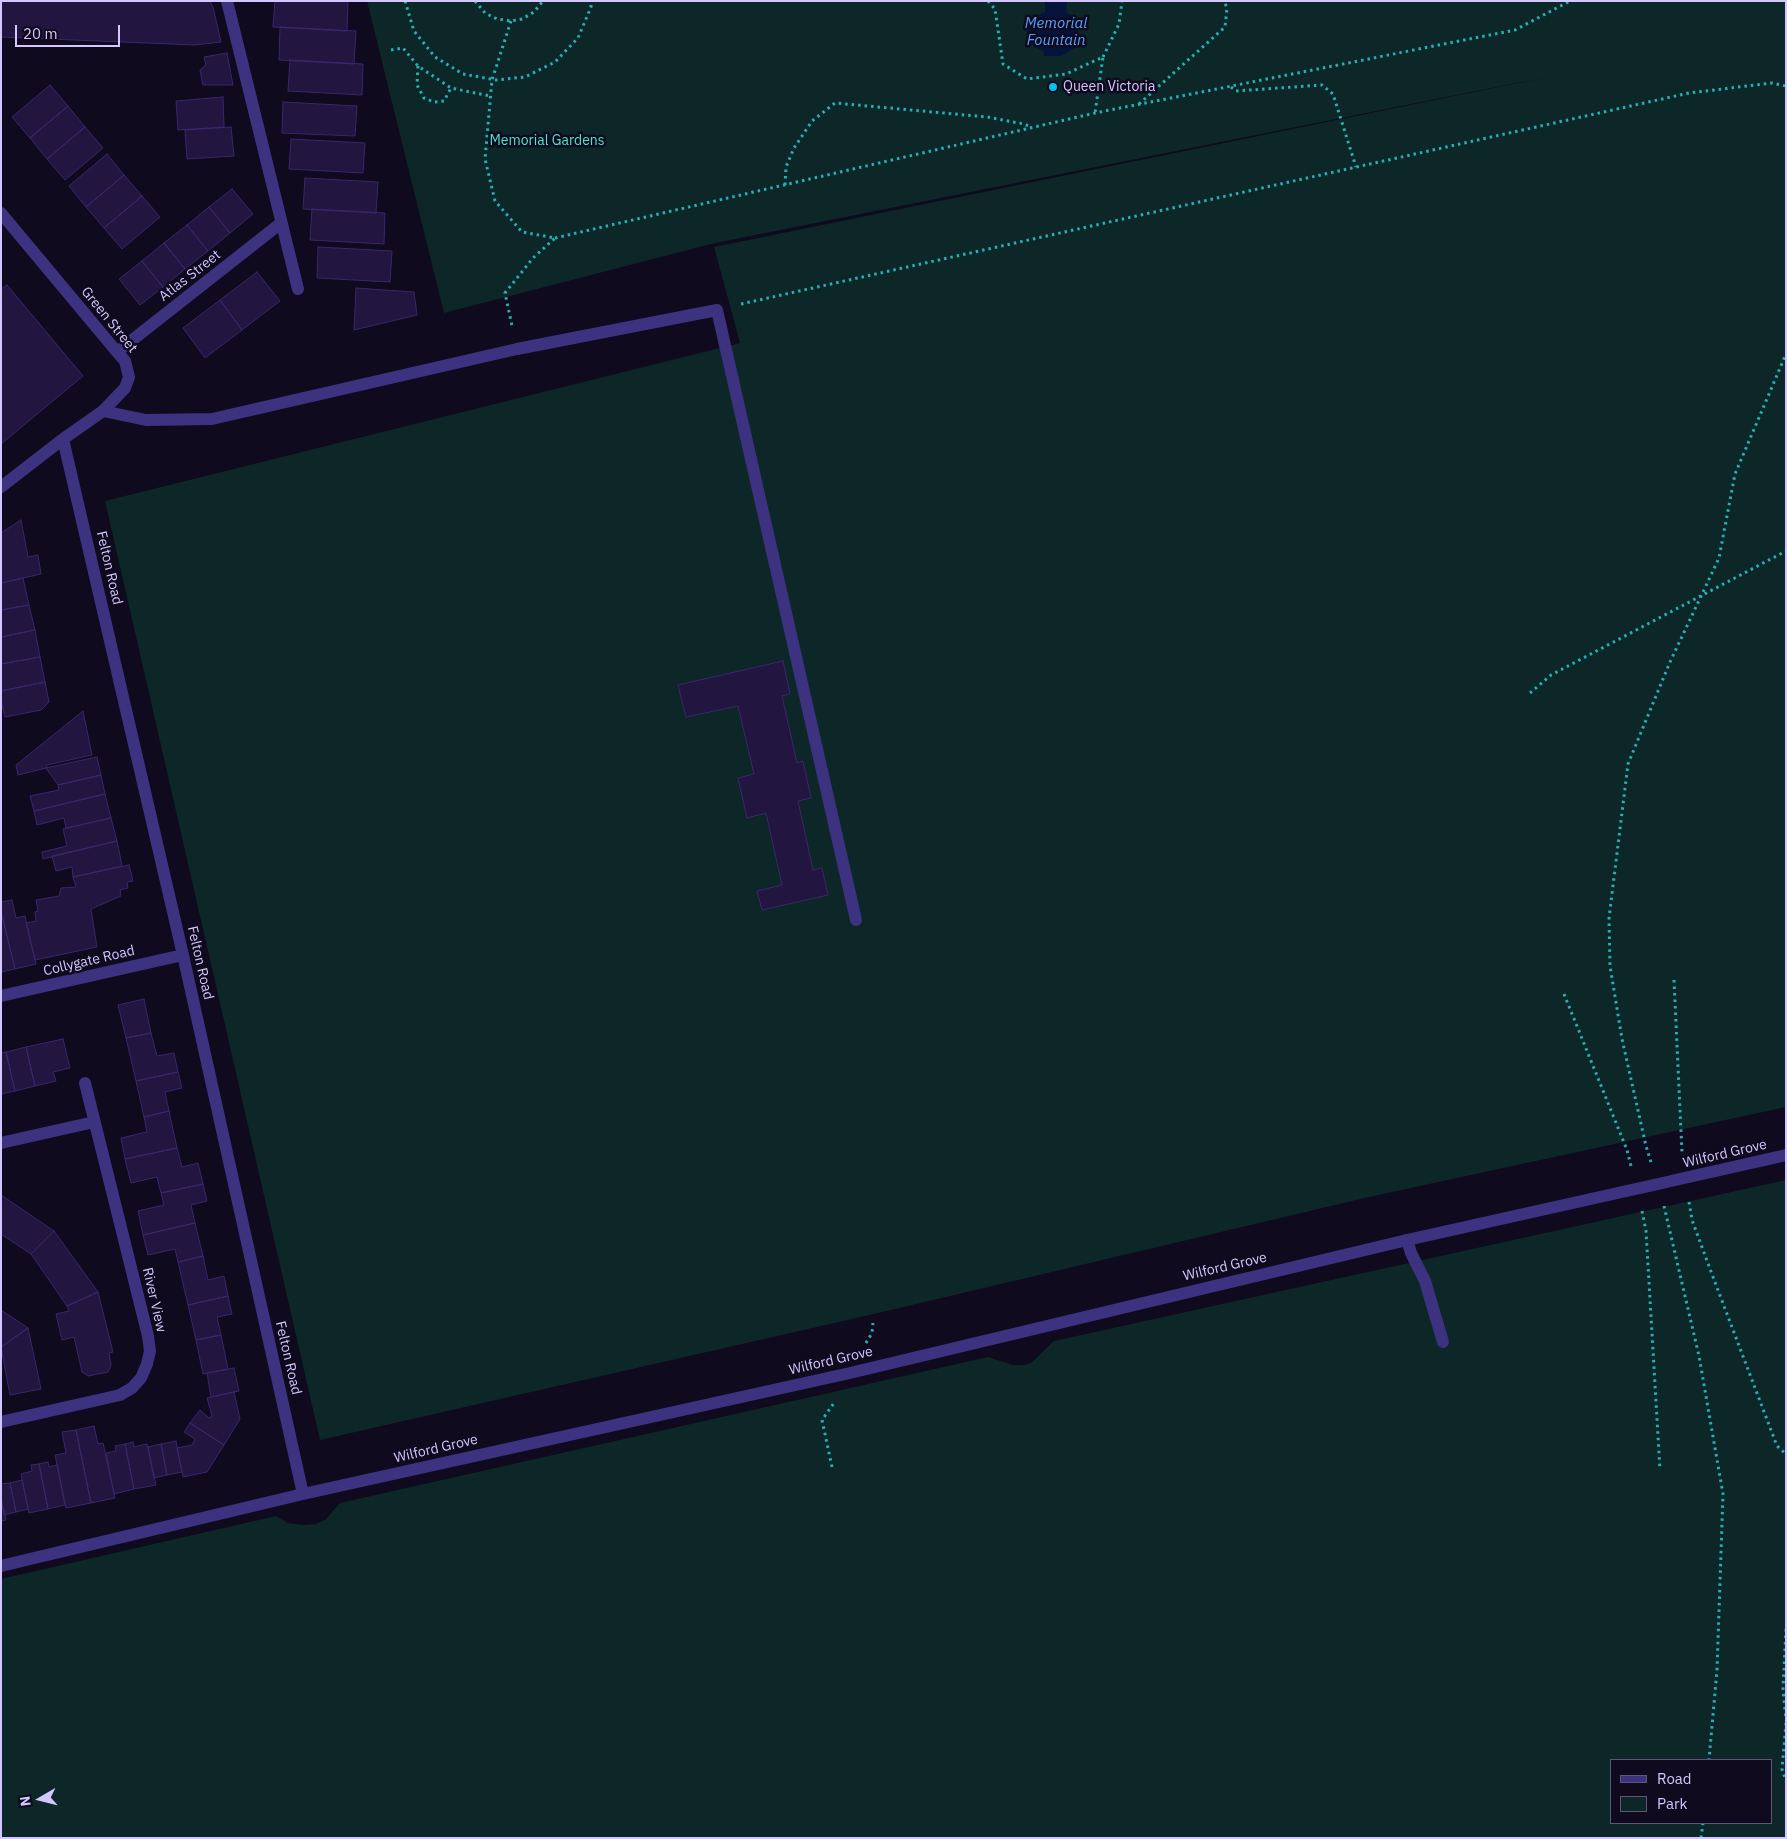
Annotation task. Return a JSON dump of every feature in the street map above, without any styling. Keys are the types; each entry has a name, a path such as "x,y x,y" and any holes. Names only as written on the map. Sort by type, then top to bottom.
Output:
{"street":[{"path":"227,1 298,289"},
{"name":"Green Street","path":"1,213 117,352 124,361 129,377 125,388 103,411 1,487"},
{"name":"Atlas Street","path":"117,352 282,223"},
{"path":"103,411 146,420 212,419 517,349 716,310 856,920"},
{"name":"Felton Road","path":"63,439 183,955 302,1494"},
{"name":"Collygate Road","path":"1,996 183,955"},
{"name":"River View","path":"1,1422 120,1395 132,1388 141,1378 147,1364 150,1351 148,1336 85,1083"},
{"path":"1,1143 94,1122"},
{"name":"Wilford Grove","path":"1,1566 302,1494 850,1373 1407,1240 1786,1155"},
{"path":"1407,1240 1411,1253 1425,1281 1443,1342"}],"path":[{"path":"405,1 414,31 435,57 463,74 492,80 525,77 555,62 578,38 592,1"},
{"path":"475,1 485,13 498,19 511,21 522,19 534,12 543,1"},
{"path":"988,1 995,8 1003,64 1027,79 1066,74 1103,57"},
{"path":"1095,113 1103,57 1119,24 1122,1"},
{"path":"1139,104 1225,27 1227,8 1224,1"},
{"path":"511,21 492,80 485,159 495,201 522,232 555,238 1095,113 1515,30 1570,1"},
{"path":"391,50 403,48 418,66 451,88 490,96"},
{"path":"418,66 417,85 424,98 434,102 444,101 451,88"},
{"path":"716,310 1689,93 1772,83 1786,86"},
{"path":"1230,86 1236,91 1322,85 1333,94 1356,167"},
{"path":"785,185 786,167 794,148 812,121 835,103 987,117 1024,124 1031,128"},
{"path":"517,349 505,293 533,258 555,238"},
{"path":"1709,1759 1718,1670 1723,1494 1666,1182 1646,1146 1622,1039 1610,966 1609,918 1628,764 1670,662 1719,558 1735,474 1786,354"},
{"path":"1530,693 1551,675 1786,551"},
{"path":"1674,980 1680,1139"},
{"path":"1564,994 1627,1150 1638,1188 1646,1231 1660,1470"},
{"path":"1692,1220 1777,1446 1786,1454"},
{"path":"822,1420 832,1467"},
{"path":"1786,1629 1783,1689 1786,1722 1782,1769 1786,1781"},
{"path":"1701,1838 1703,1824"}],"green space":[{"name":"Memorial Gardens","path":"367,1 1786,1 1786,1107 1369,1197 874,1314 320,1440 105,501 740,343 714,247 1567,73 715,243 444,313"},
{"path":"1786,1180 1786,1838 1,1838 1,1579 276,1516 288,1523 316,1524 325,1520 340,1503 988,1357 1013,1365 1031,1363 1054,1341"}],"water":[{"name":"Memorial Fountain","path":"1045,1 1067,1 1066,12 1072,16 1077,24 1078,39 1075,48 1060,56 1044,56 1044,51 1034,47 1031,40 1027,40 1027,26 1032,23 1036,16 1045,12"}],"building":[{"path":"1,1 210,1 221,42 195,45 1,37"},
{"path":"275,1 348,1 347,31 273,27"},
{"path":"280,27 356,31 354,64 279,60"},
{"path":"227,53 233,85 203,85 200,70 206,65 204,57"},
{"path":"290,60 363,64 362,95 288,91"},
{"path":"50,85 68,106 30,138 12,117"},
{"path":"223,97 224,127 178,130 176,101"},
{"path":"283,102 357,106 355,136 282,133"},
{"path":"68,106 85,127 47,159 30,138"},
{"path":"85,127 103,148 65,180 47,159"},
{"path":"231,127 234,156 187,159 185,130"},
{"path":"291,139 365,143 363,173 289,169"},
{"path":"107,154 124,175 86,207 69,186"},
{"path":"124,175 142,196 104,228 86,207"},
{"path":"305,178 378,182 376,213 303,209"},
{"path":"232,189 253,214 230,233 209,207"},
{"path":"142,196 160,217 122,249 104,228"},
{"path":"209,207 230,233 208,251 187,225"},
{"path":"312,209 385,213 384,244 310,240"},
{"path":"187,225 208,251 185,269 164,243"},
{"path":"164,243 185,269 163,287 142,261"},
{"path":"318,247 392,251 390,282 317,278"},
{"path":"142,261 163,287 140,305 119,279"},
{"path":"257,272 280,301 242,330 220,300"},
{"path":"7,285 83,376 1,444 1,289"},
{"path":"356,288 414,292 417,315 354,330"},
{"path":"220,300 242,330 205,358 183,328"},
{"path":"21,520 28,557 38,555 41,574 1,583 1,533"},
{"path":"23,578 29,605 1,610 1,583"},
{"path":"29,605 35,630 1,637 1,610"},
{"path":"35,630 40,657 1,664 1,637"},
{"path":"40,657 45,682 1,691 1,664"},
{"path":"783,661 790,694 782,696 797,763 803,761 811,798 798,801 813,870 822,868 828,895 762,910 757,891 782,885 766,813 747,818 738,778 754,774 738,706 686,717 678,685"},
{"path":"45,682 49,702 41,710 5,717 1,691"},
{"path":"83,711 92,755 47,765 46,768 18,775 16,765"},
{"path":"97,757 101,775 58,785 46,768"},
{"path":"101,775 105,794 34,811 30,796 59,790 58,785"},
{"path":"105,794 111,818 66,828 64,818 37,825 34,811"},
{"path":"111,818 117,841 43,859 42,852 67,846 63,829"},
{"path":"117,841 122,866 73,877 72,867 56,871 52,856"},
{"path":"129,865 133,881 127,882 128,888 120,890 121,896 91,909 97,947 35,960 26,923 36,921 35,912 38,911 36,900 59,896 61,888 76,887 73,877"},
{"path":"12,900 16,918 25,916 36,964 15,969 1,911 1,902"},
{"path":"1,911 15,969 1,972"},
{"path":"144,999 151,1033 126,1038 118,1005"},
{"path":"151,1033 157,1056 174,1053 178,1072 136,1081 126,1038"},
{"path":"63,1039 70,1068 53,1072 56,1081 35,1086 26,1047"},
{"path":"26,1047 35,1086 15,1091 6,1052"},
{"path":"6,1052 15,1091 1,1094 1,1053"},
{"path":"178,1072 182,1088 165,1092 169,1111 144,1117 136,1081"},
{"path":"169,1111 177,1148 125,1159 121,1138 147,1132 144,1117"},
{"path":"177,1148 182,1167 198,1163 203,1184 161,1193 157,1177 131,1183 125,1159"},
{"path":"203,1184 207,1201 191,1205 195,1223 143,1235 138,1211 164,1205 161,1193"},
{"path":"1,1195 54,1231 31,1254 1,1234"},
{"path":"195,1223 203,1256 178,1262 175,1249 148,1255 143,1235"},
{"path":"54,1231 98,1292 67,1306 31,1254"},
{"path":"203,1256 208,1280 224,1276 228,1296 188,1305 178,1262"},
{"path":"98,1292 113,1352 109,1353 111,1365 108,1372 88,1376 82,1372 74,1337 62,1340 56,1314 69,1311 67,1306"},
{"path":"228,1296 232,1314 217,1317 221,1335 196,1340 188,1305"},
{"path":"1,1310 28,1328 1,1347"},
{"path":"28,1328 41,1389 10,1395 1,1347"},
{"path":"221,1335 228,1369 203,1374 196,1340"},
{"path":"234,1368 239,1391 211,1397 207,1373"},
{"path":"234,1392 240,1419 224,1445 190,1423 200,1410 209,1418 212,1416 207,1398"},
{"path":"190,1423 224,1445 207,1472 183,1477 177,1448 192,1445 195,1439 184,1432"},
{"path":"94,1426 98,1444 103,1443 115,1498 91,1503 76,1430"},
{"path":"76,1430 91,1503 66,1508 55,1455 66,1453 62,1432"},
{"path":"176,1441 182,1472 167,1475 161,1444"},
{"path":"133,1442 134,1447 147,1444 156,1485 134,1489 125,1444"},
{"path":"125,1444 134,1489 114,1494 106,1453 116,1451 115,1446"},
{"path":"161,1444 167,1475 154,1478 148,1447"},
{"path":"48,1462 49,1467 57,1465 65,1505 48,1509 39,1464"},
{"path":"39,1464 48,1509 29,1513 21,1474 32,1471 31,1465"},
{"path":"22,1480 28,1509 16,1512 10,1483"},
{"path":"10,1483 16,1512 4,1515 1,1484"},
{"path":"1,1499 6,1520 1,1521"}],"place":[{"name":"Queen Victoria","path":"1053,87"}]}
